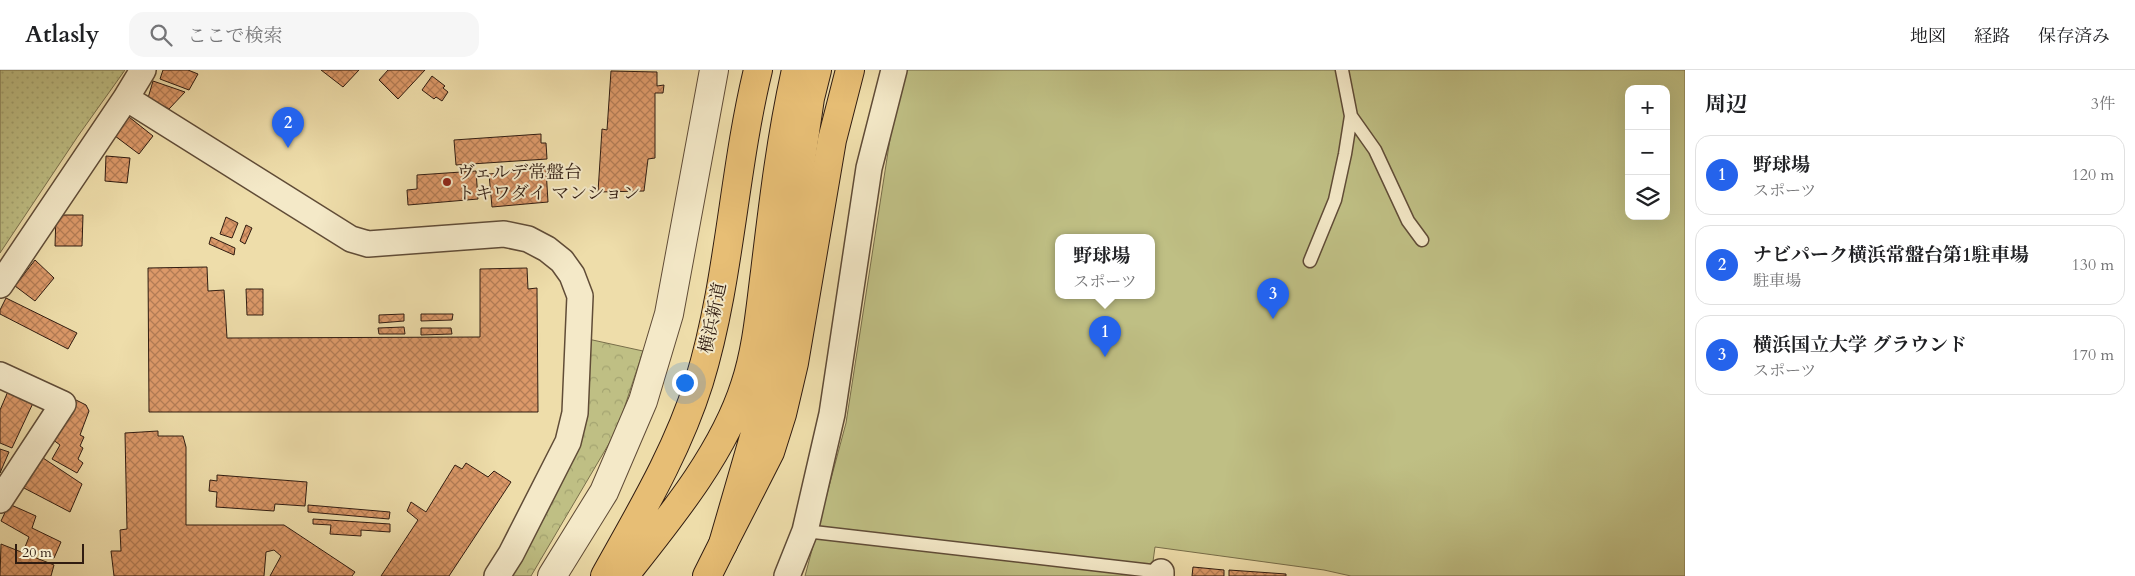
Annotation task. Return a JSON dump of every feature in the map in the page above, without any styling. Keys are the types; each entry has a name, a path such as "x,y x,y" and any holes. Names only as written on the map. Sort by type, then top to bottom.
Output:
{"highway":[{"name":"横浜新道","path":"605,576 664,469 686,422 699,381 715,315 744,138 758,70"},
{"path":"624,576 676,511 724,434 746,385 756,340 781,148 796,70"},
{"path":"723,544 754,437 774,344 810,98 817,70"},
{"path":"707,576 770,452 782,414 794,363 832,140 850,70"}],"street":[{"path":"0,285 143,70"},
{"path":"552,576 604,492 643,401 669,314 714,70"},
{"path":"787,576 805,531 832,414 869,168 894,70"},
{"path":"126,98 351,239 368,244 504,234 528,239 547,248 562,261 572,276 580,296 575,414 568,442 511,554 497,576"},
{"path":"0,375 62,404 0,500"}],"lane":[{"path":"1310,261 1335,200 1351,116 1342,70"},
{"path":"1351,116 1375,150 1408,221 1422,240"},
{"path":"805,531 1161,574"}],"green space":[{"path":"0,70 125,70 78,136 0,253"},
{"path":"904,70 1685,70 1685,576 1351,576 1324,570 1155,547 1151,576 805,576 846,423 892,126"},
{"path":"588,339 643,351 617,430 531,576 504,576 564,467"}],"building":[{"path":"163,70 188,70 198,74 189,90 160,79"},
{"path":"321,70 359,70 343,87"},
{"path":"388,70 425,70 398,99 379,80"},
{"path":"611,71 657,72 657,86 664,85 663,93 655,93 655,158 648,159 644,191 598,192 602,129 607,130"},
{"path":"432,76 445,86 443,88 448,92 442,101 436,97 434,99 422,90"},
{"path":"153,81 185,92 169,109 148,98"},
{"path":"129,117 153,136 139,154 115,136"},
{"path":"541,134 541,143 546,143 547,159 456,165 454,140"},
{"path":"106,156 130,158 127,183 105,181"},
{"path":"546,169 548,202 492,207 489,174"},
{"name":"ヴェルデ常盤台 トキワダイ マンション","path":"476,171 478,199 408,205 407,190 417,189 417,175"},
{"path":"56,215 83,215 82,246 55,246"},
{"path":"226,217 238,223 232,238 220,234"},
{"path":"246,225 252,228 245,244 240,241"},
{"path":"211,237 235,248 234,255 209,244"},
{"path":"35,260 54,278 35,301 15,286"},
{"path":"207,267 208,291 224,290 227,338 480,337 480,269 527,268 528,289 537,288 538,412 149,412 148,268"},
{"path":"246,289 263,289 263,315 247,315"},
{"path":"6,298 77,333 68,349 0,314"},
{"path":"404,314 404,321 379,323 379,315"},
{"path":"421,314 453,314 452,320 421,321"},
{"path":"404,327 405,334 379,334 378,328"},
{"path":"421,328 451,328 452,334 421,335"},
{"path":"9,389 34,401 12,448 0,443 0,410"},
{"path":"70,397 86,405 89,411 80,435 84,437 80,446 83,448 78,459 83,463 77,473 52,459 60,445 52,439"},
{"path":"158,431 158,436 183,436 186,447 186,525 284,525 355,572 352,576 270,576 281,556 274,550 266,552 264,576 114,576 111,551 121,551 120,530 127,529 125,433"},
{"path":"0,449 9,452 0,473"},
{"path":"40,456 82,484 70,512 24,488"},
{"path":"466,463 488,477 494,471 511,482 449,576 381,576 418,520 407,511 411,502 426,512 455,465 462,469"},
{"path":"217,475 307,482 305,506 275,504 274,511 216,507 217,492 209,491 210,480 217,481"},
{"path":"9,504 36,516 32,528 61,542 54,558 25,547 29,537 1,521"},
{"path":"308,505 390,512 389,519 308,512"},
{"path":"313,519 390,524 390,532 361,530 361,536 330,534 331,525 313,524"},
{"path":"1,544 54,565 51,576 0,576"},
{"path":"1193,567 1224,570 1224,576 1192,576"},
{"path":"1229,570 1286,574 1286,576 1229,576"}],"place":[{"name":"ナビパーク横浜常盤台第1駐車場","path":"288,148"},
{"name":"ヴェルデ常盤台 トキワダイ マンション","path":"447,182"},
{"name":"横浜国立大学 グラウンド","path":"1273,319"},
{"name":"野球場","path":"1105,357"}]}
